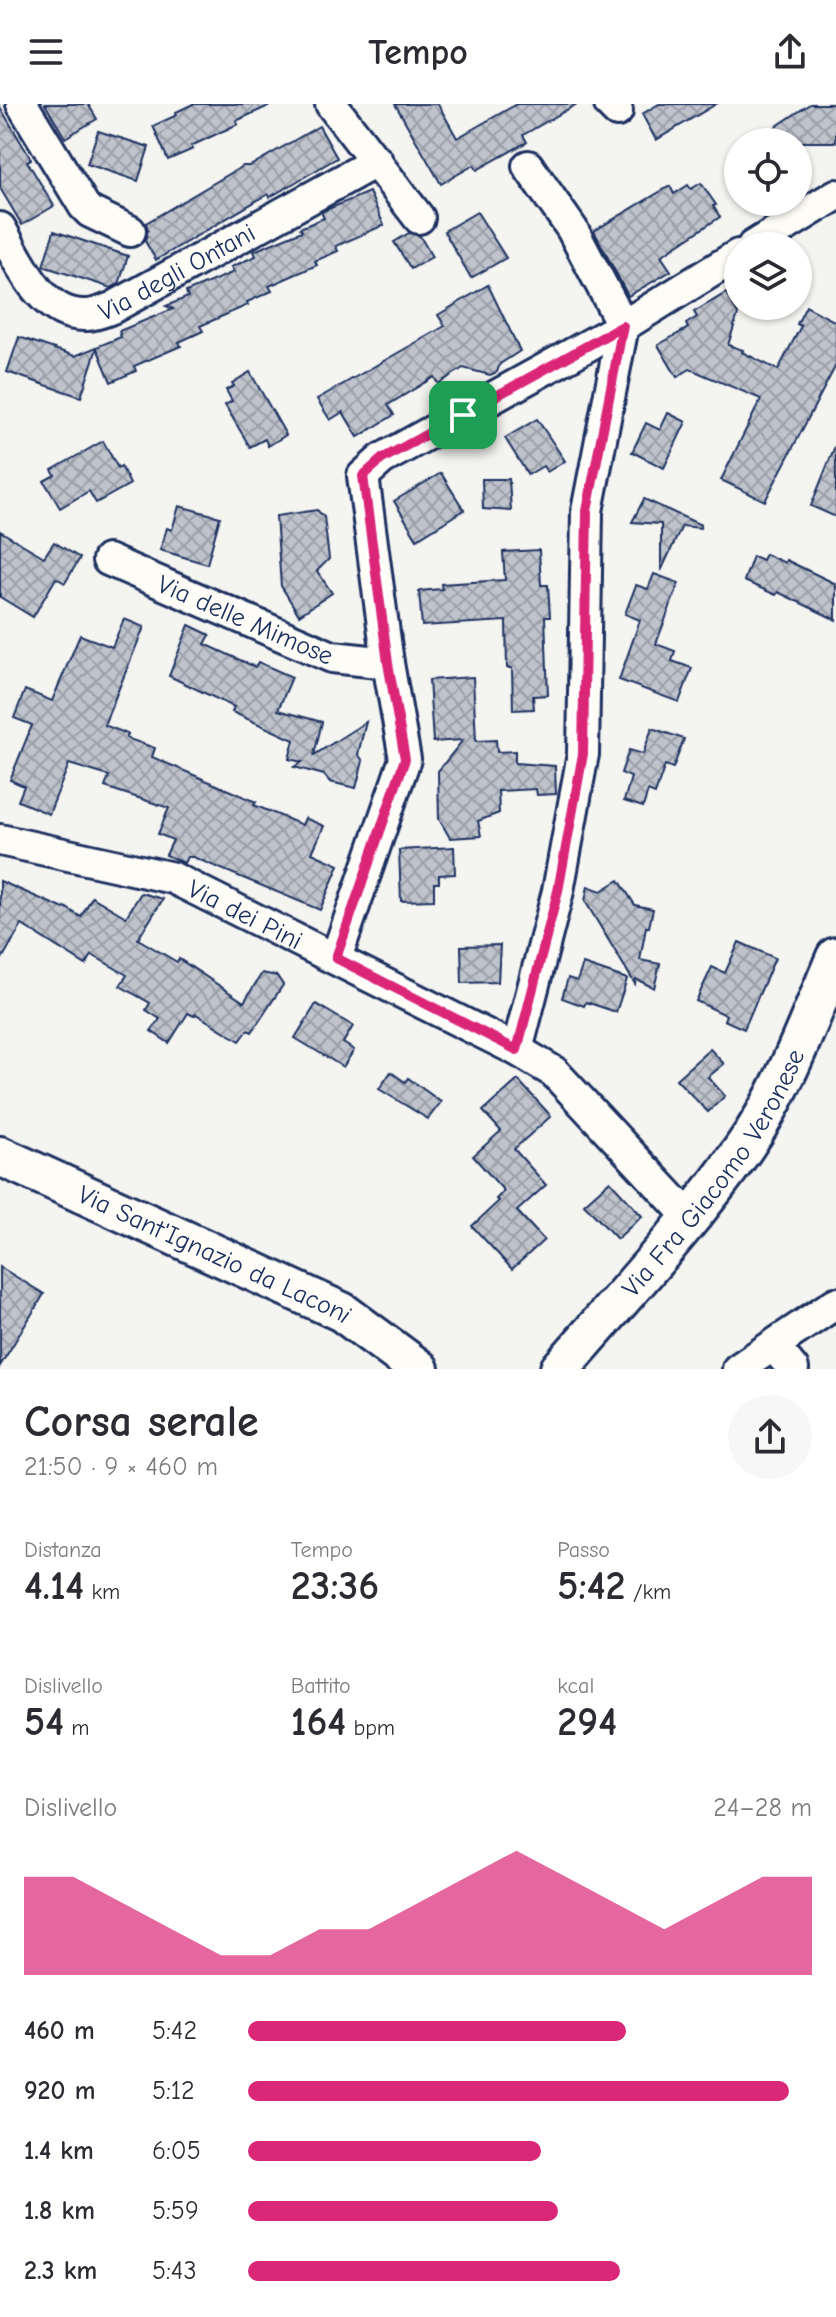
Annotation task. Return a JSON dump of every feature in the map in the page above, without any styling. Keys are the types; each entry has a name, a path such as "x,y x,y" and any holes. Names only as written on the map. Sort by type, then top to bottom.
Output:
{"street":[{"name":"Via degli Ontani","path":"22,104 84,206 90,212 130,231"},
{"path":"331,104 419,218"},
{"name":"Via degli Ontani","path":"0,228 33,285 48,300 74,314 88,315 112,308 377,161"},
{"path":"517,1050 558,891 583,754 587,511 623,326 572,229 528,166"},
{"path":"776,232 836,195"},
{"path":"336,958 405,759 388,663 363,476 382,459 623,326 724,264"},
{"name":"Via delle Mimose","path":"108,560 332,657 388,663"},
{"name":"Via dei Pini","path":"0,840 173,878 517,1050 554,1072 690,1218"},
{"name":"Via Fra Giacomo Veronese","path":"560,1369 690,1218 744,1147 784,1078 836,957"},
{"name":"Via Sant'Ignazio da Laconi","path":"0,1156 342,1312 419,1369"},
{"path":"738,1369 784,1358 836,1303"}],"building":[{"path":"45,104 88,104 97,119 65,138"},
{"path":"193,104 273,104 236,121 238,124 168,160 153,126"},
{"path":"395,104 438,104 457,138 517,104 577,104 523,135 527,142 477,170 474,165 441,184"},
{"path":"659,104 716,104 656,140 642,114"},
{"path":"810,104 836,104 836,142 812,142 812,128 774,128"},
{"path":"0,107 54,206 22,225 0,188"},
{"path":"319,126 337,158 270,197 268,194 156,260 145,241 146,223"},
{"path":"98,131 149,147 138,181 87,164"},
{"path":"701,183 720,217 661,256 671,271 628,296 594,231 670,186 674,194 688,185 691,189"},
{"path":"369,192 384,225 336,246 338,251 315,261 317,265 269,286 272,291 247,302 248,305 200,326 203,331 179,342 181,346 134,366 136,371 111,382 97,348 81,397 7,372 19,337 75,356 121,337 119,331 173,309 166,306 188,297 186,292 234,272 231,267 256,256 254,251 302,231 300,228 324,218 321,212"},
{"path":"477,212 506,258 471,278 444,231"},
{"path":"54,231 128,256 119,284 111,288 43,266"},
{"path":"409,233 420,236 432,257 411,269 394,242"},
{"path":"488,285 520,351 500,364 497,372 490,375 463,368 438,384 434,377 388,405 394,415 358,437 343,412 330,420 317,399 445,326 438,315"},
{"path":"724,294 724,320 736,320 728,345 778,370 801,326 797,324 799,320 812,320 812,309 836,322 836,365 765,501 721,480 761,399 690,369 677,377 658,345 688,328 686,324 697,317 694,312"},
{"path":"250,372 286,435 268,446 265,439 250,447 225,405 232,401 226,390"},
{"path":"668,413 686,422 664,468 632,452 646,423 660,430"},
{"path":"537,419 565,461 547,472 543,466 528,475 505,438"},
{"path":"103,441 130,484 96,503 89,491 60,508 44,481 55,475 52,470"},
{"path":"836,446 836,517 811,506"},
{"path":"441,473 464,510 417,539 394,501"},
{"path":"482,479 509,479 511,511 483,509"},
{"path":"644,499 701,525 700,528 682,526 661,571 661,524 632,522"},
{"path":"179,506 220,517 207,564 160,550 167,528 172,530"},
{"path":"317,510 324,517 329,559 317,571 332,593 299,615 281,586 276,516"},
{"path":"0,531 44,557 54,542 80,558 65,583 56,578 33,617 0,597"},
{"path":"539,550 541,585 548,585 550,617 545,617 548,695 533,696 534,709 513,710 512,668 507,668 506,621 422,626 419,591 442,589 441,584 505,580 503,552"},
{"path":"765,554 785,563 786,560 836,584 836,620 778,592 776,595 744,581 753,556 762,560"},
{"path":"654,574 679,583 656,644 675,651 672,661 692,668 679,702 619,680 640,620 625,614 636,585 648,589"},
{"path":"124,619 144,627 104,725 128,734 126,738 155,748 152,757 256,802 254,805 302,825 305,818 324,826 312,853 339,865 320,910 193,857 187,857 184,863 166,855 173,840 158,834 169,808 105,787 109,776 69,764 49,814 18,801 24,786 10,780 32,725 14,718 25,690 52,701 80,635 112,647"},
{"path":"189,625 210,635 205,644 255,667 258,662 292,677 278,710 322,722 314,755 366,722 358,754 363,761 356,788 330,782 324,775 294,767 302,762 289,759 294,740 232,712 234,707 169,676"},
{"path":"473,677 476,741 496,740 497,752 515,751 515,763 555,766 556,794 537,795 536,789 498,791 499,813 478,821 481,836 450,838 439,819 438,771 463,740 433,742 429,680"},
{"path":"652,728 684,739 673,768 665,765 655,794 648,791 643,807 624,801 631,777 621,773 629,750 643,754"},
{"path":"454,847 455,874 439,875 439,883 434,883 434,900 401,901 399,850"},
{"path":"619,880 635,905 653,909 640,960 660,964 654,988 636,979 635,984 585,901 588,886 601,891"},
{"path":"0,881 65,907 81,917 92,897 126,917 141,893 163,899 138,939 177,962 179,959 244,1002 262,973 277,976 283,985 252,1032 248,1030 240,1041 196,1014 188,1013 169,1043 151,1031 160,1019 146,1010 150,1003 120,986 127,975 92,955 86,965 22,925 0,962"},
{"path":"739,942 775,958 744,1029 724,1020 726,1015 696,1001 712,967 725,973"},
{"path":"500,945 498,982 462,983 461,946"},
{"path":"583,964 627,979 616,1012 562,998 568,978 577,981"},
{"path":"316,1004 353,1026 343,1043 354,1050 343,1067 295,1038"},
{"path":"710,1049 724,1064 708,1077 725,1096 708,1112 676,1079"},
{"path":"391,1072 405,1082 408,1078 441,1102 428,1119 379,1089"},
{"path":"518,1080 551,1116 514,1149 546,1185 517,1211 544,1240 512,1269 472,1226 499,1201 496,1199 504,1191 473,1156 501,1131 483,1111"},
{"path":"610,1181 642,1216 617,1239 584,1204"},
{"path":"0,1267 44,1294 0,1366"}],"route":[{"path":"623,326 587,511 583,754 558,891 517,1050 336,958 405,759 388,663 363,476 382,459 463,415 623,326"}]}
